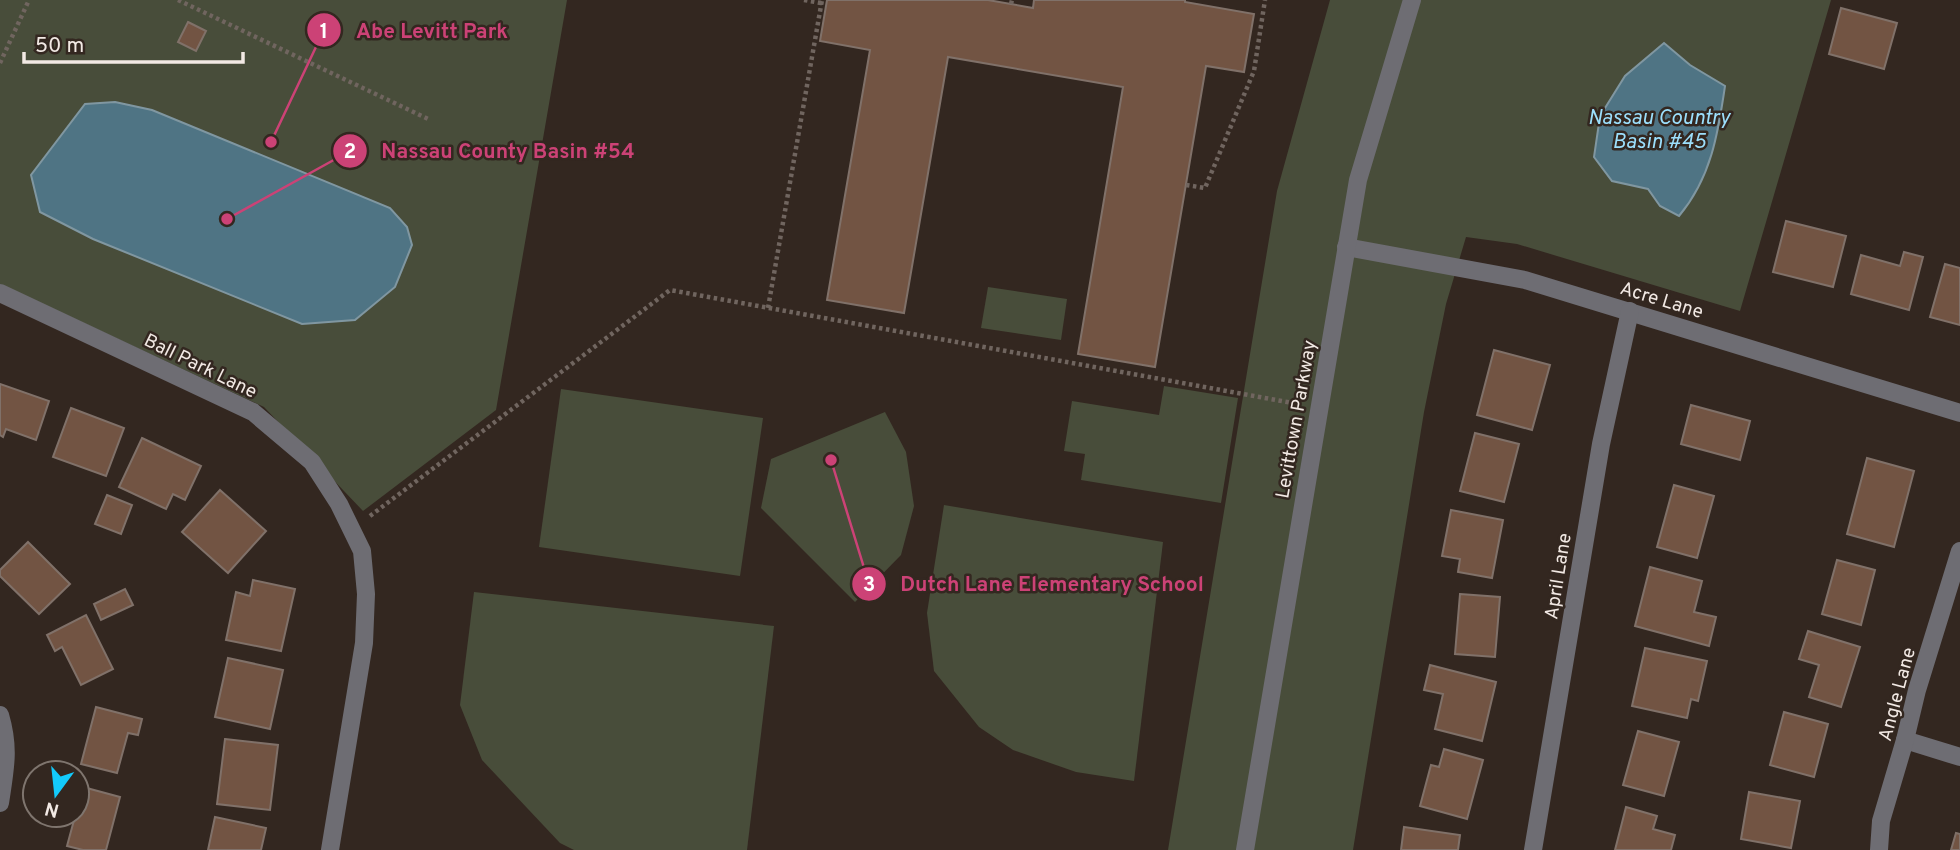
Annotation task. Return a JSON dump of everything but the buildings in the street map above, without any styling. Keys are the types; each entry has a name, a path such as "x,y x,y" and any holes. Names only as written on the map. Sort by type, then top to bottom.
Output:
{"street":[{"name":"Levittown Parkway","path":"1245,850 1358,180 1412,0"},
{"name":"Acre Lane","path":"1346,247 1525,280 1960,412"},
{"name":"Ball Park Lane","path":"0,293 253,412 312,462 352,529 362,551 366,594 364,643 330,850"},
{"name":"April Lane","path":"1533,850 1601,444 1630,311"},
{"name":"Angle Lane","path":"1879,850 1881,821 1917,690 1960,551"},
{"path":"0,715 7,737 0,803"},
{"path":"1905,740 1960,757"}],"path":[{"path":"0,63 29,0"},
{"path":"178,0 428,120"},
{"path":"768,308 821,1 804,0"},
{"path":"1186,185 1205,188 1254,72 1265,0"},
{"path":"352,529 670,290 1318,408"}],"green space":[{"path":"0,0 567,0 496,410 363,511 264,407 0,284"},
{"path":"1330,0 1831,0 1740,311 1517,244 1466,237 1446,304 1424,412 1353,850 1168,850 1277,191"},
{"path":"988,287 1067,299 1061,340 981,328"},
{"path":"1164,386 1238,398 1221,503 1081,480 1085,454 1064,451 1072,401 1159,415"},
{"path":"561,389 763,418 740,576 539,547"},
{"path":"885,412 906,452 914,506 901,555 855,602 761,508 771,459"},
{"path":"944,505 1163,542 1134,781 1076,772 1013,750 979,727 934,671 927,613"},
{"path":"474,592 774,626 747,850 574,850 560,843 482,760 460,705"}],"water":[{"name":"Nassau Country Basin #45","path":"1664,43 1690,65 1725,86 1716,138 1706,171 1679,216 1660,206 1648,189 1612,181 1594,157 1600,116 1625,76"},
{"path":"115,102 152,110 390,208 407,227 412,245 395,287 355,320 302,324 93,239 40,212 31,175 85,104"}],"place":[{"name":"Abe Levitt Park","path":"271,142"},
{"name":"Nassau County Basin #54","path":"227,219"},
{"name":"Dutch Lane Elementary School","path":"831,460"}]}
